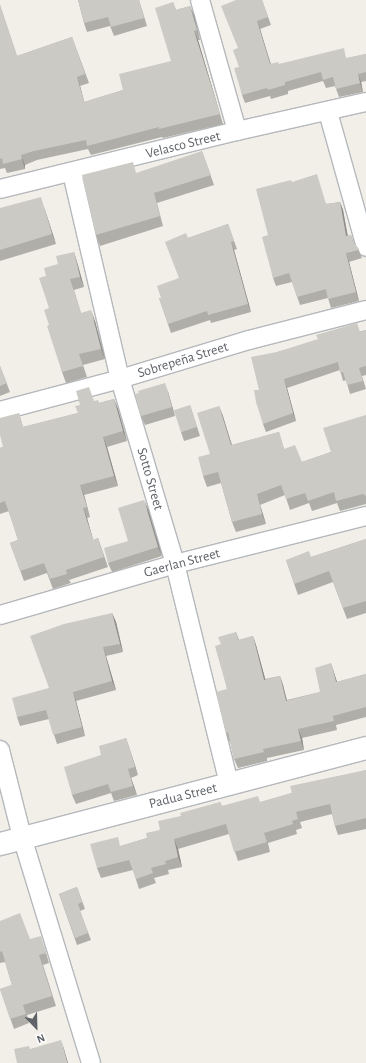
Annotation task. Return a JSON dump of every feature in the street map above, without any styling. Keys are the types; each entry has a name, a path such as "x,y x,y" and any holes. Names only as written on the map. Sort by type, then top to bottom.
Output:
{"main road":[{"name":"Padua Street","path":"0,844 366,748"}],"street":[{"path":"200,0 237,131"},
{"name":"Velasco Street","path":"0,189 72,173 237,131 328,112 366,102"},
{"path":"328,112 366,246"},
{"name":"Sotto Street","path":"72,173 120,378 175,564 229,784"},
{"name":"Sobrepeña Street","path":"0,411 249,340 366,310"},
{"name":"Gaerlan Street","path":"0,615 175,564 366,516"},
{"path":"0,750 22,837 91,1063"}],"building":[{"path":"78,0 139,0 144,18 111,27 108,17 84,23"},
{"path":"236,0 262,0 268,17 257,21 270,64 278,62 279,64 344,48 346,58 366,54 366,72 358,74 360,83 336,89 333,77 323,80 321,72 285,82 285,85 268,90 267,88 242,95 234,68 239,67 233,50 238,48 221,6"},
{"path":"173,2 176,10 190,6 197,30 194,31 220,114 159,129 159,127 87,146 86,140 34,151 21,155 22,159 3,164 2,158 0,159 0,5 17,56 72,37 85,74 77,77 84,102 123,90 119,74 171,61 155,8"},
{"path":"202,151 211,175 154,193 160,216 96,235 82,175 133,162 136,173"},
{"path":"317,174 326,204 340,202 346,236 351,235 353,242 359,250 346,253 356,292 328,299 326,289 297,297 289,273 273,278 262,237 268,235 256,189 291,180 292,182"},
{"path":"41,197 52,234 0,250 0,208"},
{"path":"228,224 234,241 231,242 248,304 208,315 207,311 168,324 159,298 161,298 157,286 179,278 165,242 186,233 188,238"},
{"path":"74,252 80,277 70,279 81,313 91,310 101,349 79,354 83,366 62,372 47,326 49,325 44,310 49,308 39,278 46,276 44,268 58,264 56,256"},
{"path":"357,323 360,332 366,330 366,366 359,368 363,381 347,385 343,372 340,373 338,362 284,379 293,413 263,424 256,402 254,390 259,390 251,357 277,352 318,339 316,335"},
{"path":"0,366 7,383 0,386"},
{"path":"165,383 172,407 141,416 135,394 139,393 138,391"},
{"path":"89,387 94,401 98,400 99,403 114,399 123,431 103,437 114,476 80,485 87,507 83,508 93,540 98,538 104,557 66,570 67,574 50,579 44,563 20,571 10,543 18,540 5,501 0,503 0,448 3,447 0,435 0,418 19,413 23,427 78,413 75,406 80,405 76,391"},
{"path":"190,405 197,427 181,432 174,410"},
{"path":"219,406 231,445 279,432 284,449 295,445 302,462 331,452 323,428 366,415 366,496 363,494 336,501 334,492 308,501 305,493 286,499 281,485 257,494 262,514 232,522 218,472 203,476 198,457 210,454 197,413"},
{"path":"144,500 158,547 108,563 104,548 128,541 118,508"},
{"path":"366,539 366,601 343,608 329,571 294,584 286,560 309,551 311,557"},
{"path":"112,613 120,644 103,647 112,681 73,692 82,727 53,735 46,710 17,717 12,698 49,688 30,636 64,624"},
{"path":"236,632 238,640 253,636 264,680 280,676 286,701 320,692 315,668 331,663 336,682 366,674 366,707 333,716 334,721 298,729 301,741 263,749 264,752 234,759 228,732 226,733 216,692 227,689 215,646 221,644 218,637"},
{"path":"126,738 135,767 128,769 133,786 111,792 108,784 72,795 64,767 101,755 99,746"},
{"path":"366,770 366,818 335,826 330,804 296,812 298,819 292,821 293,824 264,833 267,842 234,852 226,824 174,839 178,857 165,861 166,864 151,868 153,873 136,879 129,860 97,868 90,844 118,837 120,846 147,838 146,833 160,830 158,821 181,816 180,813 220,802 222,806 258,796 260,802 292,793 290,786"},
{"path":"77,887 82,902 78,904 88,933 75,938 59,894"},
{"path":"20,913 30,939 41,936 46,953 39,955 52,996 23,1005 26,1014 10,1019 0,989 12,985 2,951 0,952 0,921"},
{"path":"61,1040 67,1063 17,1063 14,1049 29,1046 30,1049"}]}
